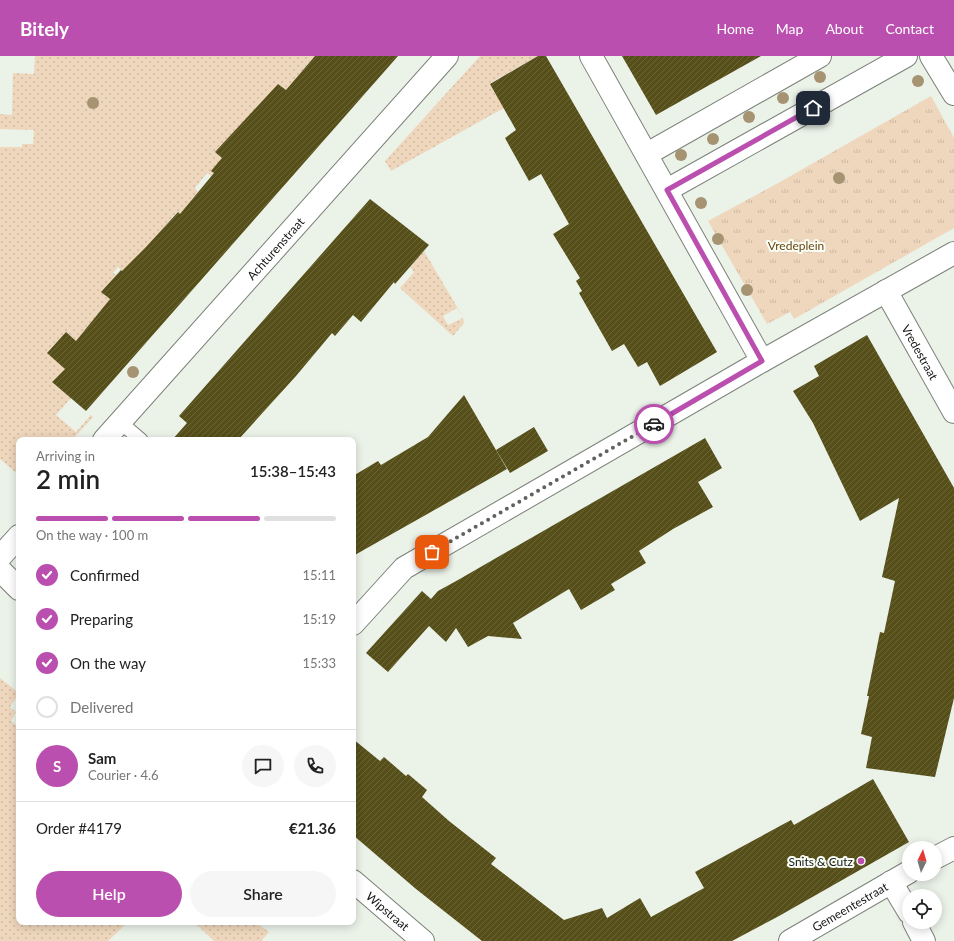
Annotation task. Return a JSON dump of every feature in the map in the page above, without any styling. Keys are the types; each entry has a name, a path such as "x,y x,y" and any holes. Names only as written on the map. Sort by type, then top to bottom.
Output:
{"street":[{"name":"Achturenstraat","path":"107,437 447,56"},
{"path":"591,56 762,361"},
{"path":"646,154 820,56"},
{"path":"667,190 906,56"},
{"path":"931,56 954,94"},
{"path":"356,621 404,568 762,361 954,253"},
{"name":"Vredestraat","path":"886,291 954,412"},
{"path":"0,558 16,539"},
{"path":"0,570 16,586"},
{"path":"942,854 954,848"},
{"path":"900,877 903,889"},
{"name":"Gemeentestraat","path":"790,941 900,877"},
{"name":"Wipstraat","path":"356,884 423,941"},
{"path":"918,929 924,941"}],"lane":[{"path":"120,422 138,437"}],"green space":[{"path":"35,56 326,56 328,71 313,58 303,70 300,103 278,84 216,152 222,158 212,171 214,173 211,176 207,173 195,188 198,192 180,214 177,212 159,233 163,237 122,271 118,267 113,273 116,275 101,292 120,308 103,308 97,315 100,318 81,345 66,332 47,352 65,369 52,382 71,398 56,415 76,432 91,415 93,417 75,437 16,437 16,472 0,459 0,147 22,147 22,144 33,144 34,130 0,129 0,114 12,115 13,73 34,74"},
{"path":"480,56 538,56 490,83 504,108 391,171 385,161"},
{"name":"Vredeplein","path":"931,96 954,138 954,228 794,319 790,312 767,324 708,221"},
{"path":"424,251 463,317 457,308 443,316 448,325 463,318 464,323 453,336 400,288 414,272 410,267"},
{"path":"0,678 16,691 16,698 10,707 16,712 11,721 16,725 16,925 125,925 108,941 0,941"},
{"path":"197,925 259,925 269,932 262,940 263,941 214,941"}],"building":[{"path":"315,56 398,56 86,411 52,382 65,369 47,353 66,332 76,341 110,299 101,292 121,270 122,271 146,247 178,212 180,214 214,173 211,171 222,158 215,152 278,84 286,90"},
{"path":"538,56 546,56 717,352 660,386 647,362 638,367 624,344 612,351 579,293 582,291 576,281 580,278 553,234 569,224 541,174 529,181 505,138 516,130 490,84"},
{"path":"622,56 761,56 656,115"},
{"path":"370,199 429,245 395,284 394,282 361,322 353,315 335,336 332,333 296,376 241,437 175,437 187,423 179,416"},
{"path":"867,335 954,488 954,698 935,777 866,768 872,737 861,734 880,632 884,633 895,581 882,577 899,498 860,521 813,423 793,391 819,376 814,366"},
{"path":"464,395 507,469 356,554 356,474 378,461 381,465 428,437"},
{"path":"534,427 548,451 510,473 496,450"},
{"path":"705,438 722,468 698,482 713,507 673,529 639,551 646,563 611,584 615,590 581,610 569,589 513,623 522,639 488,636 468,647 456,628 446,642 429,626 388,672 366,653 422,591 431,599 438,591"},
{"path":"356,741 380,761 384,757 406,776 408,774 427,790 422,797 449,821 496,858 491,864 564,920 602,908 607,918 640,898 651,917 704,888 695,872 791,820 794,825 873,779 908,841 902,841 902,846 732,941 482,941 416,889 356,838"}],"way so far":[{"path":"432,552 654,424"}],"place":[{"name":"Snits & Cutz","path":"861,861"}],"route":[{"path":"654,424 762,361 667,190 813,108"}]}
